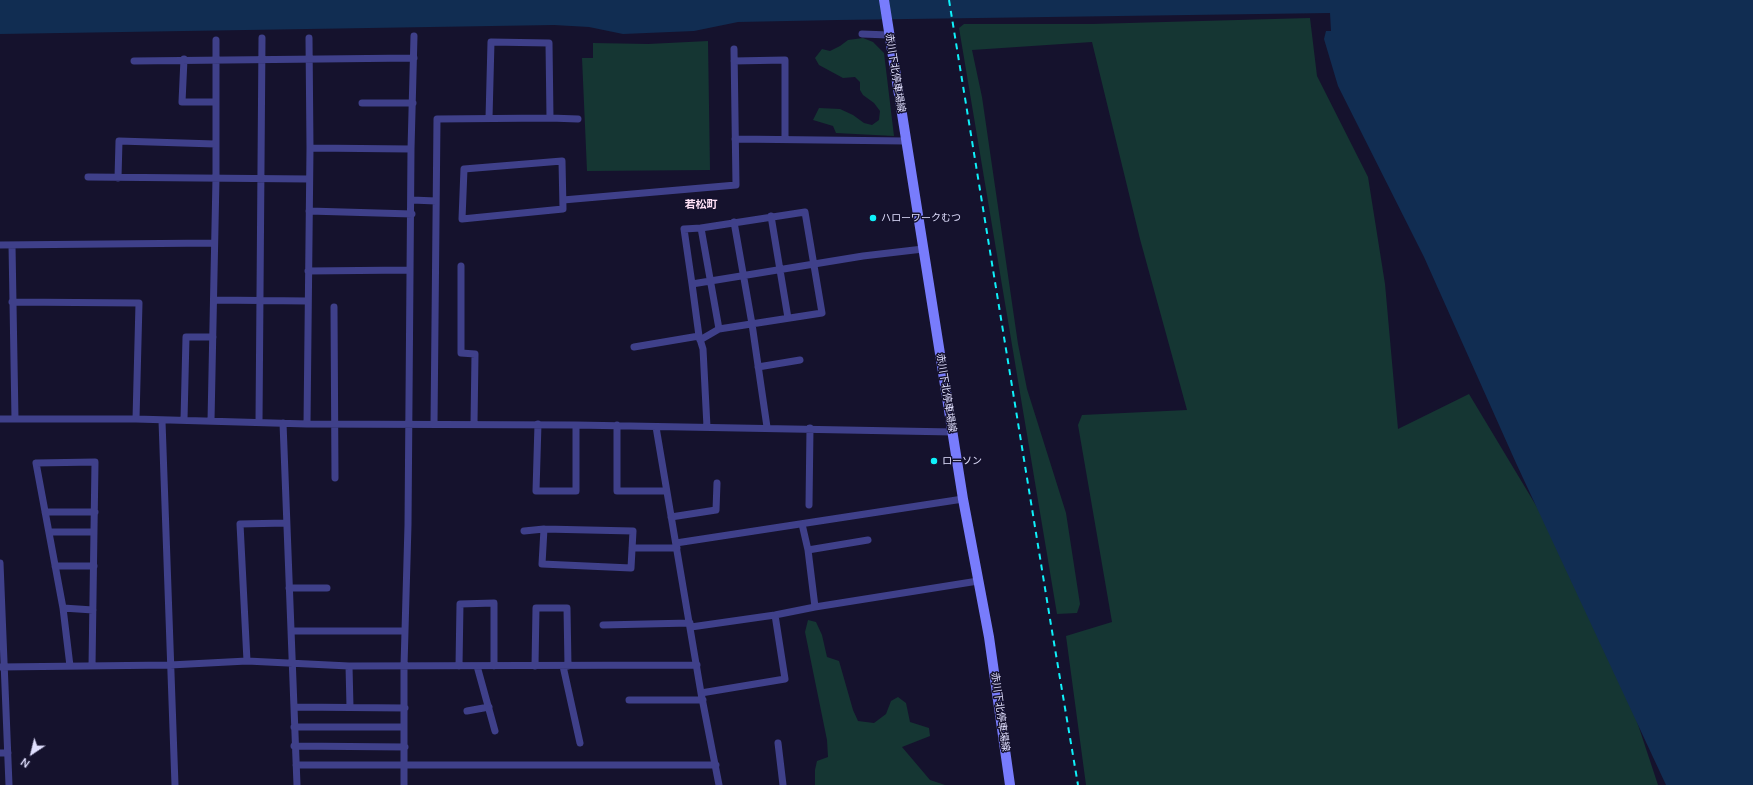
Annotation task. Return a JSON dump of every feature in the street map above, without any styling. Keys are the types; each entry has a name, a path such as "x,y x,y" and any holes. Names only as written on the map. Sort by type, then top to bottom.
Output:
{"main road":[{"name":"赤川下北停車場線","path":"884,0 963,499 989,637 1010,785"}],"street":[{"path":"862,34 889,35"},
{"path":"404,785 404,666 412,214 411,149 414,36"},
{"path":"259,422 262,38"},
{"path":"307,424 307,301 310,148 309,38"},
{"path":"211,421 216,178 216,40"},
{"path":"489,118 491,42 549,43 550,118"},
{"path":"563,200 736,185 734,49"},
{"path":"134,61 414,58"},
{"path":"184,60 182,102 215,102"},
{"path":"734,61 785,60 784,139"},
{"path":"362,103 413,103"},
{"path":"434,424 437,119 578,119"},
{"path":"735,139 906,141"},
{"path":"118,178 119,141 215,144"},
{"path":"310,148 411,149"},
{"path":"562,161 563,200 563,210 462,219 464,169 562,161"},
{"path":"88,177 216,178 261,180 309,179"},
{"path":"412,200 436,201"},
{"path":"308,211 412,214"},
{"path":"634,347 700,338 719,329 822,313 806,212 771,216 702,228 684,229 700,338 703,349 707,427"},
{"path":"771,216 788,318"},
{"path":"734,222 752,324 767,427"},
{"path":"702,228 719,329"},
{"path":"0,245 214,243"},
{"path":"12,245 15,419"},
{"path":"692,284 863,256 923,249"},
{"path":"461,266 461,353 475,354 474,424"},
{"path":"308,271 410,270"},
{"path":"214,300 307,301"},
{"path":"12,302 139,303 136,420"},
{"path":"334,307 335,478"},
{"path":"184,420 186,337 213,336"},
{"path":"758,367 800,360"},
{"path":"0,419 184,420 307,424 538,424 656,427 767,427 953,432"},
{"path":"162,421 175,785"},
{"path":"283,423 294,707 294,746 297,785"},
{"path":"538,424 536,490 576,491 576,425"},
{"path":"617,425 617,491 666,491"},
{"path":"656,427 702,697 719,785"},
{"path":"810,428 810,505"},
{"path":"70,666 63,608 36,463 95,462 92,666"},
{"path":"671,516 716,510 717,483"},
{"path":"632,548 676,546 802,524 963,499"},
{"path":"45,512 95,512"},
{"path":"247,661 240,524 286,523"},
{"path":"802,524 808,550 815,607"},
{"path":"524,531 544,529 633,531 631,568 542,564 544,529"},
{"path":"49,532 94,532"},
{"path":"808,550 868,540"},
{"path":"0,563 2,667 9,785"},
{"path":"55,566 94,566"},
{"path":"603,625 690,625 775,616 815,607 978,581"},
{"path":"289,588 327,588"},
{"path":"459,666 460,604 494,603 494,666"},
{"path":"63,608 93,610"},
{"path":"535,666 536,608 568,608 566,666 580,743"},
{"path":"629,700 702,697 785,679 775,616"},
{"path":"291,631 405,631"},
{"path":"2,667 170,665 247,661 350,666 697,665"},
{"path":"350,666 350,706"},
{"path":"477,666 495,731"},
{"path":"294,707 350,706 405,708"},
{"path":"467,711 488,707"},
{"path":"294,727 404,727"},
{"path":"778,742 783,785"},
{"path":"294,746 405,747"},
{"path":"0,753 8,753"},
{"path":"296,765 716,765"}],"green space":[{"path":"1310,18 1317,76 1368,177 1385,284 1398,429 1469,394 1561,547 1609,637 1658,785 1086,785 1066,636 1112,622 1078,425 1082,415 1187,410 1140,239 1092,42 972,50 982,97 1018,344 1027,389 1066,513 1080,604 1077,613 1057,614 959,28 964,24 1092,24"},
{"path":"863,38 873,42 884,53 894,136 836,133 833,126 813,120 819,108 840,109 853,115 864,123 872,125 879,120 880,111 874,103 863,95 860,90 860,82 855,77 843,78 819,65 815,58 822,49 830,51 848,40"},
{"path":"708,41 710,170 587,171 582,58 593,58 593,43 648,44"},
{"path":"808,620 816,622 822,635 827,657 839,661 853,710 858,721 874,723 886,714 891,701 898,697 906,703 910,722 929,728 930,736 902,747 930,780 945,785 815,785 815,770 817,761 828,757 827,740 805,632"}],"water":[{"path":"0,0 1753,0 1753,785 1666,785 1516,463 1424,257 1338,86 1324,39 1326,31 1331,31 1330,13 738,22 694,31 623,34 589,27 554,25 0,34"}],"railway":[{"path":"949,0 1078,785"}],"place":[{"name":"ハローワークむつ","path":"873,218"},
{"name":"ローソン","path":"934,461"}],"district":[{"name":"若松町","path":"701,205"}]}
